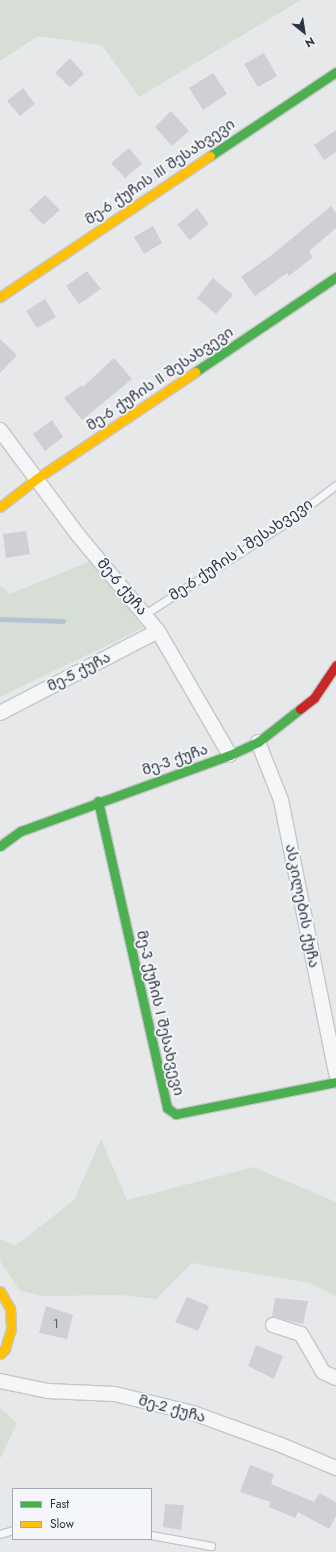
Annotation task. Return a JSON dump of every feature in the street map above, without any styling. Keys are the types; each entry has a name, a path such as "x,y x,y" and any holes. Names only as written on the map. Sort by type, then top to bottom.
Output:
{"street":[{"name":"მე-6 ქუჩის III შესახვევი","path":"0,296 336,72"},
{"name":"მე-6 ქუჩის II შესახვევი","path":"0,507 36,479 336,277"},
{"name":"მე-6 ქუჩა","path":"0,430 78,535 158,631 230,755"},
{"name":"მე-5 ქუჩა","path":"0,713 158,631"},
{"name":"მე-3 ქუჩა","path":"0,846 21,832 98,801 230,755 258,742 314,698 336,665"},
{"name":"ასკილების ქუჩა","path":"258,742 281,800 336,1074"},
{"name":"მე-3 ქუჩის I შესახვევი","path":"98,801 167,1108 176,1114 336,1082"},
{"path":"0,1291 10,1308 11,1329 5,1349 0,1354"},
{"path":"273,1325 301,1334 323,1372 336,1378"},
{"name":"მე-2 ქუჩა","path":"0,1381 48,1391 115,1394 193,1413 281,1444 336,1468"}],"lane":[{"name":"მე-6 ქუჩის I შესახვევი","path":"145,614 286,522 336,485"},
{"path":"0,1534 12,1530"},
{"path":"152,1535 211,1546"}],"shaded area":[{"path":"0,0 301,0 139,97 102,45 38,36 0,61"},
{"path":"93,560 143,628 0,697 0,585 10,594"},
{"path":"101,1139 127,1200 254,1167 336,1202 336,1296 310,1283 192,1263 156,1299 120,1295 44,1296 20,1291 0,1261 0,1239 15,1246 74,1200"},
{"path":"0,1408 17,1423 0,1459"}],"building":[{"path":"264,53 277,76 258,87 244,64"},
{"path":"70,58 84,74 70,87 55,73"},
{"path":"213,73 227,94 203,110 189,88"},
{"path":"23,88 35,104 20,116 7,101"},
{"path":"171,111 189,131 172,146 155,127"},
{"path":"336,130 336,152 324,160 314,145"},
{"path":"129,148 142,164 125,178 111,163"},
{"path":"45,195 60,210 43,225 29,210"},
{"path":"331,206 336,213 336,228 309,251 313,257 289,276 287,273 255,296 241,277 273,254"},
{"path":"197,208 209,224 190,240 177,225"},
{"path":"153,226 162,243 144,254 134,237"},
{"path":"87,271 101,289 79,304 66,286"},
{"path":"213,278 233,295 216,314 197,298"},
{"path":"45,299 56,317 37,328 26,311"},
{"path":"0,339 17,355 0,373"},
{"path":"114,358 132,379 82,420 64,398 82,385 83,387"},
{"path":"52,420 63,437 45,451 33,434"},
{"path":"26,531 30,554 6,558 3,534"},
{"path":"187,1297 209,1306 198,1331 175,1322"},
{"path":"275,1298 308,1301 303,1324 272,1317"},
{"path":"46,1306 73,1315 67,1339 39,1333"},
{"path":"256,1345 283,1356 274,1379 248,1366"},
{"path":"250,1465 274,1474 271,1484 314,1502 320,1493 336,1502 336,1516 329,1529 298,1512 295,1518 269,1507 271,1502 240,1492"},
{"path":"165,1504 184,1505 181,1530 163,1527"}],"waterway":[{"path":"0,619 63,621"}],"traffic: fast":[{"path":"210,156 336,72"},
{"path":"195,372 336,277"},
{"path":"0,846 21,831 230,755 258,742 300,709"},
{"path":"98,801 167,1108 176,1114 336,1082"}],"traffic: slow":[{"path":"0,297 210,156"},
{"path":"0,507 36,479 195,372"},
{"path":"0,1291 10,1308 11,1329 5,1349 0,1354"}],"traffic: jam":[{"path":"300,709 314,698 336,665"}]}
